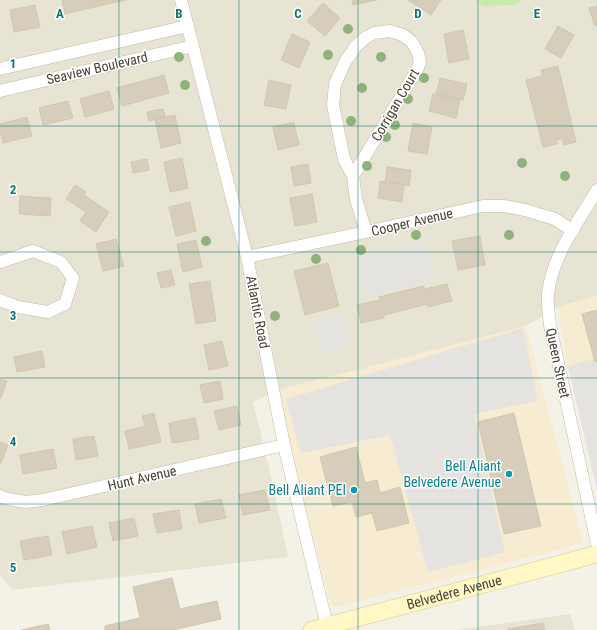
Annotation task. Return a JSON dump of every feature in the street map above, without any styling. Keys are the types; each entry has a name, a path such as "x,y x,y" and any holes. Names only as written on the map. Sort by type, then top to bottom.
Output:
{"main road":[{"name":"Belvedere Avenue","path":"319,628 597,554"}],"street":[{"name":"Atlantic Road","path":"181,0 248,257 319,628"},
{"name":"Seaview Boulevard","path":"0,69 188,26"},
{"name":"Corrigan Court","path":"353,176 417,70 420,62 418,53 412,42 403,35 390,31 374,33 365,38 356,46 345,62 336,84 333,105 344,159 353,176 356,199 366,232"},
{"name":"Seaview Boulevard","path":"0,91 193,46"},
{"name":"Queen Street","path":"597,190 562,250 551,276 548,296 550,325 597,544"},
{"name":"Cooper Avenue","path":"248,257 483,206 504,206 525,210 555,219 572,231"},
{"path":"0,262 33,251 61,262 73,278 65,304 48,312 18,307 0,300"},
{"name":"Hunt Avenue","path":"0,496 26,502 43,500 284,445"}],"shaded area":[{"path":"0,0 476,0 483,6 515,5 521,0 597,0 597,296 558,307 526,326 276,391 253,402 288,557 13,590 0,576"},
{"path":"426,241 436,278 366,297 356,259"},
{"path":"597,296 597,490 568,366 558,307"},
{"path":"341,313 349,346 320,353 312,320"},
{"path":"526,326 583,543 332,608 275,391"},
{"path":"523,328 538,401 474,414 505,552 428,572 390,435 301,453 286,399"},
{"path":"597,358 597,490 568,366"},
{"path":"570,614 575,630 456,630"}],"green space":[{"path":"476,0 521,0 515,5 483,6"}],"building":[{"path":"62,0 102,0 103,5 65,14"},
{"path":"102,0 126,0 103,5"},
{"path":"352,0 377,0 353,5"},
{"path":"408,0 441,0 431,15"},
{"path":"323,3 340,18 325,36 307,21"},
{"path":"35,5 40,27 14,32 10,10"},
{"path":"597,6 597,25 595,26 589,8"},
{"path":"558,26 574,35 561,58 545,49"},
{"path":"463,30 469,59 449,63 444,34"},
{"path":"292,34 310,42 299,68 281,60"},
{"path":"558,66 576,142 564,145 562,139 557,140 557,144 543,147 526,80 542,76 541,70"},
{"path":"164,75 169,93 122,106 117,88"},
{"path":"440,78 467,84 463,100 436,94"},
{"path":"269,80 291,85 286,109 264,105"},
{"path":"109,91 114,109 85,117 80,99"},
{"path":"433,94 460,100 456,118 429,111"},
{"path":"68,101 73,118 43,125 39,108"},
{"path":"163,109 165,117 149,121 147,112"},
{"path":"175,115 181,143 161,148 155,119"},
{"path":"27,117 32,136 3,143 0,124"},
{"path":"294,122 299,145 278,150 273,127"},
{"path":"413,123 432,127 427,154 408,151"},
{"path":"182,158 188,188 170,192 164,162"},
{"path":"147,159 149,170 133,173 131,162"},
{"path":"308,164 311,183 294,186 291,167"},
{"path":"387,167 411,170 409,186 385,182"},
{"path":"380,181 404,185 402,202 378,198"},
{"path":"75,185 86,192 84,195 109,212 96,232 80,221 86,212 66,199"},
{"path":"312,194 317,222 295,226 290,198"},
{"path":"20,196 51,198 50,216 19,214"},
{"path":"190,202 196,231 176,236 169,207"},
{"path":"480,236 485,265 458,270 452,241"},
{"path":"116,239 124,266 103,271 96,244"},
{"path":"196,240 202,267 183,272 177,244"},
{"path":"328,263 339,306 305,315 294,271"},
{"path":"171,270 175,285 161,288 157,273"},
{"path":"210,281 216,321 196,324 189,284"},
{"path":"447,284 452,301 428,307 427,304 384,315 384,318 361,323 357,305 380,300 379,297 424,286 424,289"},
{"path":"597,310 597,361 595,362 582,314"},
{"path":"222,341 228,366 209,370 204,345"},
{"path":"42,351 45,367 17,372 14,357"},
{"path":"0,379 7,381 1,398 0,398"},
{"path":"220,381 223,399 204,403 200,385"},
{"path":"237,406 241,425 219,430 214,411"},
{"path":"154,413 161,442 129,449 125,431 145,426 142,416"},
{"name":"Bell Aliant Belvedere Avenue","path":"514,413 541,526 504,534 478,422"},
{"path":"195,418 199,439 172,443 169,423"},
{"path":"94,436 98,456 76,460 73,439"},
{"path":"0,442 8,445 1,463 0,463"},
{"name":"Bell Aliant PEI","path":"356,447 365,483 377,480 380,493 400,487 409,523 377,531 372,513 356,517 352,502 333,506 320,457"},
{"path":"53,449 57,468 23,474 20,455"},
{"path":"265,490 270,510 243,515 239,495"},
{"path":"221,499 226,518 199,523 195,504"},
{"path":"179,510 182,529 157,533 153,514"},
{"path":"134,518 138,536 113,541 109,523"},
{"path":"92,526 97,547 67,554 62,532"},
{"path":"48,536 52,555 24,560 20,541"},
{"path":"172,578 180,609 217,601 221,619 173,630 105,630 105,626 140,618 133,587"},
{"path":"543,623 545,630 508,630 508,629"},
{"path":"48,624 50,630 21,630"}],"place":[{"name":"Bell Aliant Belvedere Avenue","path":"509,474"},
{"name":"Bell Aliant PEI","path":"354,490"}]}
